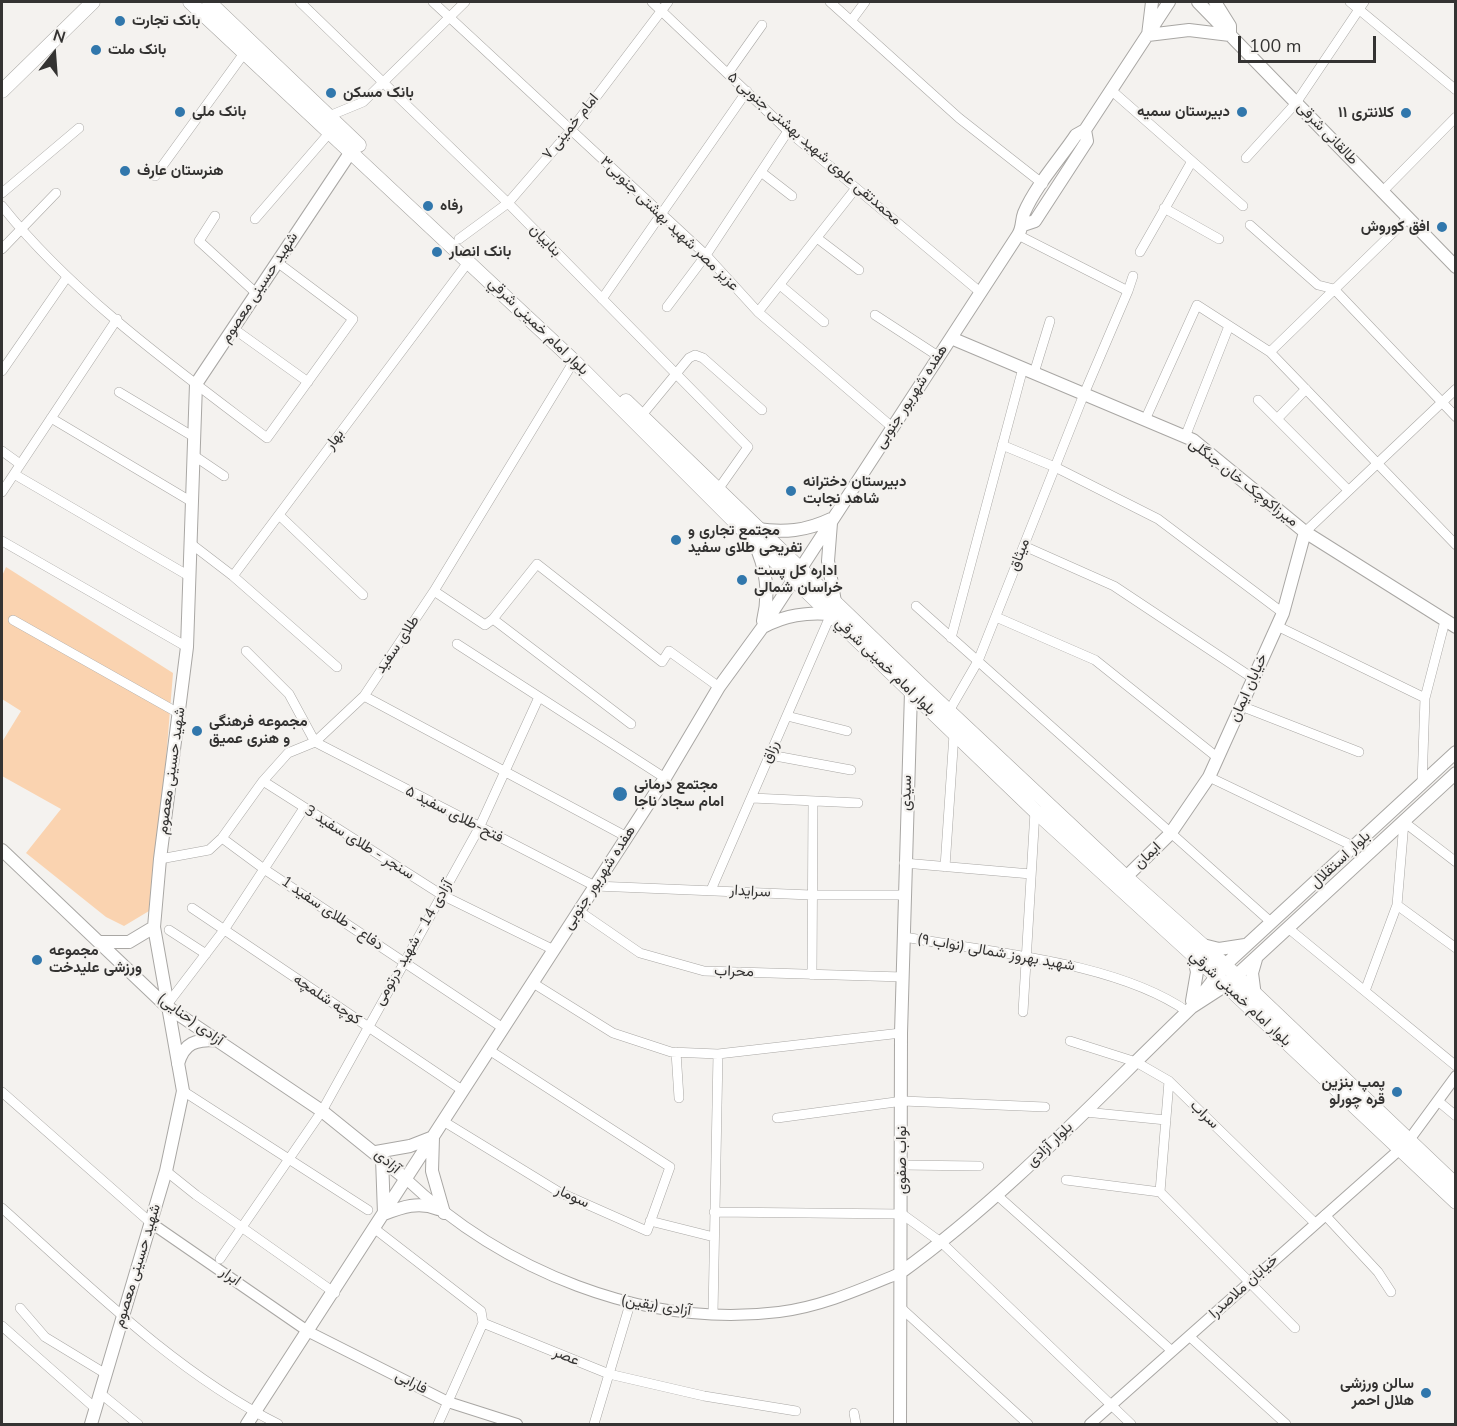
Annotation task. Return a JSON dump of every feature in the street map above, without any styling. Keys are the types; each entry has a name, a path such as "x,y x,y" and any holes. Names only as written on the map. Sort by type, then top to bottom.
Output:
{"main road":[{"path":"2,91 93,2"},
{"name":"بلوار امام خمینی شرقي","path":"190,2 469,261 833,608 915,690 934,705 949,711 1126,877 1198,950"},
{"name":"بلوار امام خمینی شرقي","path":"209,2 642,415 717,490 755,534"},
{"path":"1152,2 1148,35 1189,30 1230,35 1230,26 1215,2"},
{"name":"هفده شهریور جنوبی","path":"309,1332 405,1178 665,778 718,687 762,628 1021,230 1023,215 1043,184 1077,135 1085,130 1169,2"},
{"name":"طالقانی شرقی","path":"1198,2 1408,219 1454,261"},
{"name":"هفده شهریور جنوبی","path":"1021,230 1035,222 1087,141 1085,130"},
{"name":"شهید حسینی معصوم","path":"91,1425 166,1171 183,1091 166,1006 154,927 160,859 187,647 196,384 352,150"},
{"name":"میرزاکوچک خان جنگلی","path":"951,338 1193,440 1305,532 1450,624"},
{"path":"832,518 828,561 833,608 802,613 774,621 762,628 767,583 755,534 803,529 832,518"},
{"name":"خیابان ایمان","path":"1170,834 1209,777 1254,678 1283,613 1305,532"},
{"name":"سیدی","path":"904,895 915,690"},
{"name":"بلوار امام خمینی شرقي","path":"934,705 954,734 1035,811 1198,950 1404,1145 1455,1185"},
{"name":"بلوار استقلال","path":"1220,970 1356,847 1455,752"},
{"name":"بلوار استقلال","path":"1231,981 1455,773"},
{"name":"ایمان","path":"1126,877 1170,834"},
{"name":"آزادی (حنایی)","path":"2,850 166,1006 322,1111 376,1152"},
{"name":"نواب صفوی","path":"900,1425 903,1101 901,1033 904,895"},
{"path":"100,942 129,942 154,927"},
{"path":"1190,1010 1196,988 1198,950 1232,949 1249,944"},
{"path":"1255,996 1252,973 1256,957"},
{"name":"بلوار آزادی","path":"1190,1010 1220,970"},
{"name":"بلوار امام خمینی شرقي","path":"1231,981 1255,996 1404,1145 1455,1202"},
{"name":"بلوار آزادی","path":"900,1273 942,1243 998,1196 1190,1010 1231,981"},
{"path":"178,1065 186,1046 195,1041 217,1040"},
{"path":"433,1137 432,1171 441,1211 427,1205 407,1205 384,1214 376,1152 410,1146 433,1137"},
{"name":"آزادی","path":"376,1152 405,1178"},
{"path":"247,1425 309,1332"}],"street":[{"name":"بناییان","path":"300,2 385,81 508,203 748,447 717,490"},
{"name":"عزیز مصر شهید بهشتی جنوبی۳","path":"433,2 706,255 758,312 892,427"},
{"path":"329,116 363,102 465,2"},
{"name":"محمدتقی علوی شهید بهشتی جنوبی ۵","path":"652,2 788,131 980,292"},
{"name":"امام خمینی ۷","path":"459,239 508,203 571,130 668,2"},
{"path":"830,2 959,118 1043,184"},
{"path":"851,21 865,2"},
{"path":"1350,2 1361,5 1455,90"},
{"path":"1246,158 1296,103 1361,5"},
{"path":"728,73 762,25"},
{"path":"155,176 245,52"},
{"path":"1111,90 1243,206"},
{"path":"602,299 747,92"},
{"path":"1382,192 1455,117"},
{"path":"2,193 79,128"},
{"path":"255,219 331,131"},
{"path":"667,307 706,255 788,131"},
{"path":"1140,252 1192,161"},
{"path":"761,172 792,196"},
{"path":"758,312 856,188"},
{"path":"2,249 56,193"},
{"path":"2,207 67,278 196,384 267,438 353,319 277,262"},
{"path":"1164,208 1219,239"},
{"path":"214,216 199,241 256,293"},
{"path":"1270,352 1408,219"},
{"path":"1250,225 1317,285 1334,289 1455,417"},
{"path":"1021,230 1128,291"},
{"path":"817,238 859,270"},
{"name":"بهار","path":"233,576 469,261"},
{"name":"میثاق","path":"949,711 978,661 1083,394 1133,276"},
{"path":"2,371 67,278"},
{"path":"780,285 824,322"},
{"path":"1145,420 1197,305 1270,352 1455,545"},
{"path":"875,315 938,356"},
{"path":"2,492 117,319"},
{"path":"951,638 1002,445 1050,321"},
{"path":"1185,437 1229,326"},
{"path":"234,329 308,382"},
{"path":"642,415 689,358 695,355 703,358 762,410"},
{"name":"طلای سفید","path":"160,859 209,850 222,838 263,781 288,753 315,742 364,696 434,591 574,361"},
{"path":"1305,532 1455,389"},
{"path":"1277,419 1306,390"},
{"path":"119,392 194,437"},
{"path":"1258,400 1348,490"},
{"path":"51,418 192,502"},
{"path":"1002,445 1055,467 1158,519 1283,613"},
{"path":"2,451 20,464"},
{"path":"193,456 224,476"},
{"path":"14,474 189,576"},
{"path":"279,515 363,595"},
{"path":"2,541 187,647"},
{"path":"190,543 233,576 337,667"},
{"path":"1024,546 1114,586 1254,678"},
{"path":"434,591 477,622 485,625 493,620 537,564 662,662 669,651 718,687"},
{"path":"916,606 1170,834 1272,922"},
{"name":"رزاق","path":"711,890 833,608"},
{"path":"996,617 1095,660 1218,758"},
{"path":"12,620 180,714"},
{"path":"493,620 631,724"},
{"path":"1422,784 1425,698 1450,624"},
{"path":"1277,626 1425,698"},
{"path":"458,644 665,778"},
{"path":"246,651 289,694 315,742"},
{"path":"364,696 627,837"},
{"name":"آزادی 14 - شهید درتومی","path":"220,1259 322,1111 479,828 539,697"},
{"path":"1241,706 1359,752"},
{"path":"787,716 847,731"},
{"path":"945,867 954,734"},
{"name":"فتح-طلای سفید ۵","path":"315,742 595,886"},
{"path":"770,755 851,770"},
{"path":"1209,777 1356,847"},
{"name":"سنجر - طلای سفید 3","path":"263,781 442,895 554,950"},
{"path":"752,798 858,803"},
{"path":"812,975 813,801"},
{"path":"166,1006 224,930 304,808"},
{"path":"1023,1012 1035,811"},
{"path":"1404,822 1455,862"},
{"path":"1365,992 1397,905 1404,822"},
{"name":"دفاع - طلای سفید 1","path":"222,838 264,869 503,1028"},
{"path":"904,863 1031,874"},
{"name":"سرایدار","path":"595,886 811,895 904,895"},
{"path":"1397,905 1455,948"},
{"name":"کوچه شلمچه","path":"192,908 462,1090"},
{"name":"محراب","path":"579,911 640,953 704,971 903,977"},
{"path":"1288,928 1455,1066"},
{"path":"169,930 206,954"},
{"name":"شهید بهروز شمالی (نواب ۹)","path":"904,937 1073,965 1141,988 1190,1010"},
{"path":"532,982 613,1033 676,1052 718,1054 901,1033"},
{"name":"سراب","path":"1070,1041 1136,1062 1169,1081 1315,1223"},
{"path":"489,1050 670,1167 650,1221 714,1237"},
{"path":"676,1052 679,1098"},
{"path":"713,1314 718,1054"},
{"name":"خیابان ملاصدرا","path":"1090,1425 1404,1145 1455,1076"},
{"path":"1160,1192 1169,1081"},
{"path":"183,1091 368,1210"},
{"path":"2,1092 151,1223"},
{"path":"777,1118 903,1101 1045,1107"},
{"path":"1438,1101 1455,1116"},
{"path":"1085,1112 1166,1120"},
{"name":"سومار","path":"443,1122 559,1192 647,1231 650,1221"},
{"path":"902,1165 979,1166"},
{"path":"166,1171 334,1293"},
{"name":"آزادی (یقین)","path":"405,1178 441,1211 479,1237 525,1261 595,1292 630,1304 713,1314 779,1312 841,1297 900,1273"},
{"path":"1066,1180 1160,1192 1251,1281 1295,1328"},
{"path":"998,1196 1041,1237 1172,1351"},
{"path":"2,1208 123,1316 236,1403 278,1425"},
{"path":"714,1212 902,1214 942,1243 1131,1425"},
{"path":"1325,1215 1378,1272 1391,1292"},
{"name":"ابرار","path":"151,1223 309,1332"},
{"path":"375,1229 482,1311 483,1323 438,1425"},
{"path":"594,1425 630,1304"},
{"path":"900,1307 1028,1425"},
{"path":"20,1308 45,1336 106,1374"},
{"name":"عصر","path":"483,1323 609,1374 704,1396 796,1411"},
{"path":"2,1326 95,1408"},
{"name":"فارابی","path":"309,1332 448,1402 517,1425"},
{"path":"1189,1336 1286,1425"},
{"path":"100,1392 138,1425"},
{"path":"854,1413 856,1425"}],"shaded area":[{"path":"6,567 173,673 154,908 124,926 106,917 26,853 61,809 2,776 2,742 21,711 2,699 2,576"}],"place":[{"name":"بانک تجارت","path":"120,21"},
{"name":"بانک ملت","path":"96,50"},
{"name":"بانک مسکن","path":"331,93"},
{"name":"بانک ملی","path":"180,112"},
{"name":"دبیرستان سمیه","path":"1242,112"},
{"name":"کلانتری ۱۱","path":"1406,113"},
{"name":"هنرستان عارف","path":"125,171"},
{"name":"رفاه","path":"428,206"},
{"name":"افق کوروش","path":"1442,227"},
{"name":"بانک انصار","path":"437,252"},
{"name":"دبیرستان دخترانه شاهد نجابت","path":"791,491"},
{"name":"مجتمع تجاری و تفریحی طلای سفید","path":"676,540"},
{"name":"اداره کل پست خراسان شمالی","path":"742,580"},
{"name":"مجموعه فرهنگی و هنری عمیق","path":"197,731"},
{"name":"مجتمع درمانی امام سجاد ناجا","path":"620,794"},
{"name":"مجموعه ورزشی علیدخت","path":"37,960"},
{"name":"پمپ بنزین قره چورلو","path":"1397,1092"},
{"name":"سالن ورزشی هلال احمر","path":"1426,1393"}]}
